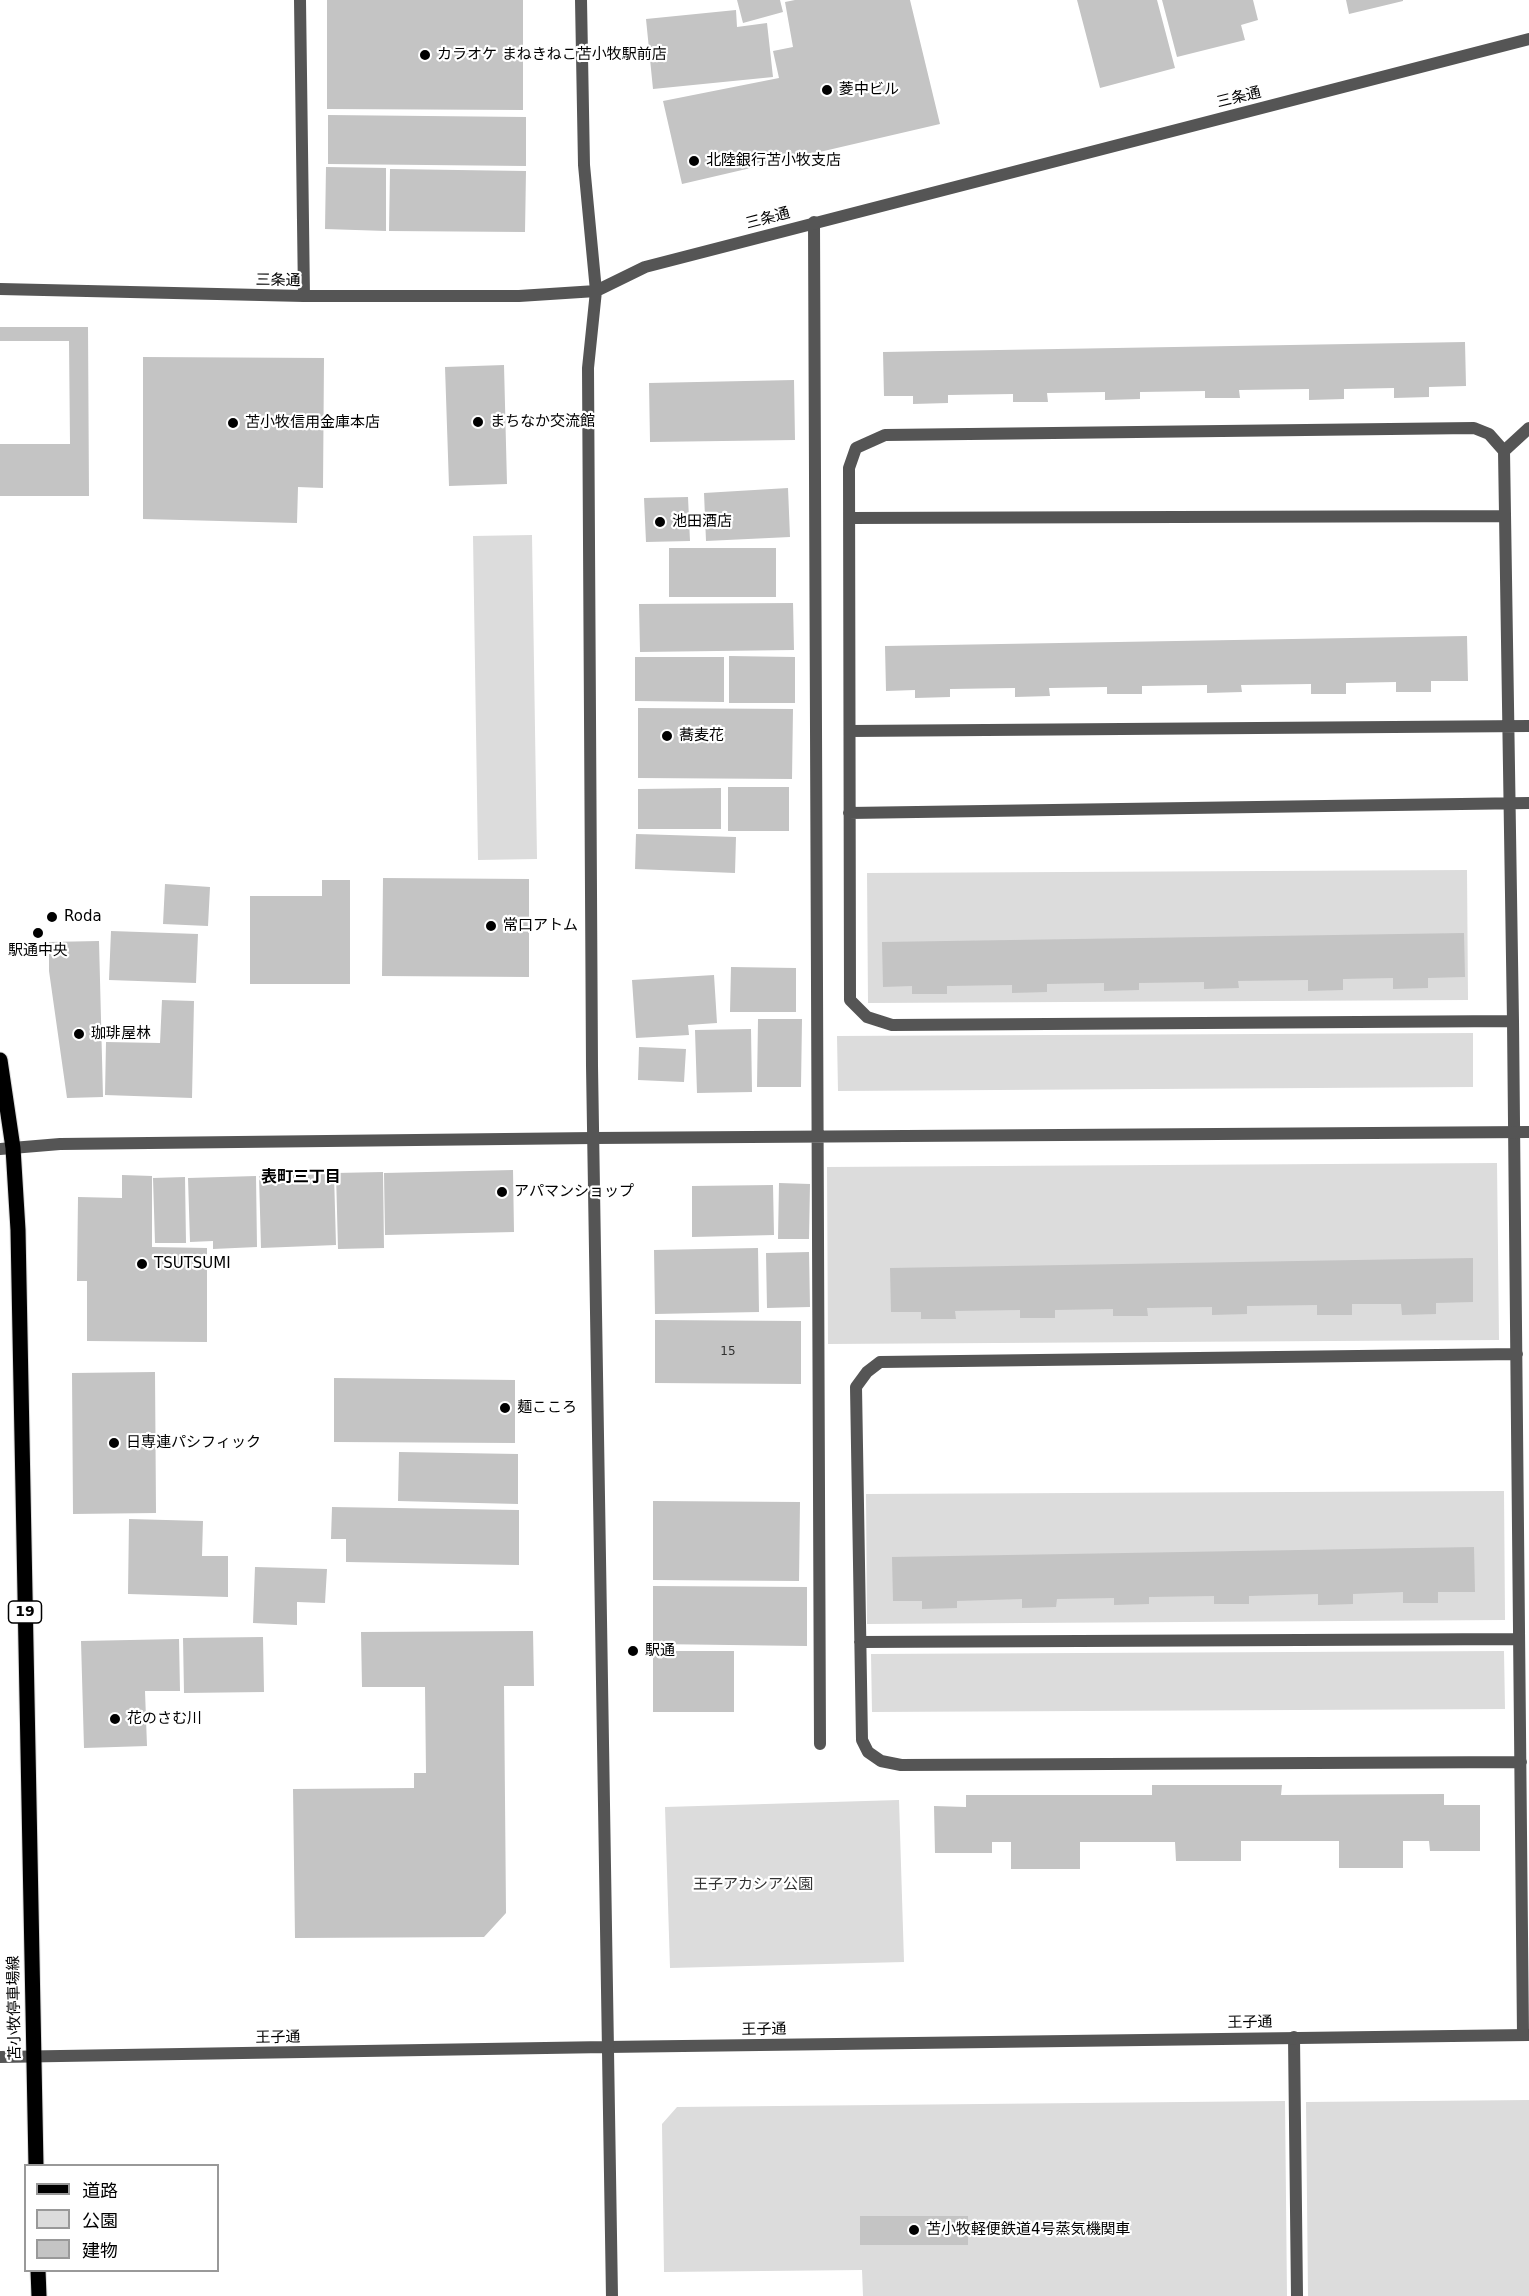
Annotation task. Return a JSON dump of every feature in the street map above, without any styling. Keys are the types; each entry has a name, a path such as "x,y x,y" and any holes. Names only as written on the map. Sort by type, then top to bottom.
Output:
{"main road":[{"name":"苫小牧停車場線","path":"0,1060 6,1148 18,1230 36,2164"},
{"path":"38,2272 39,2296"}],"street":[{"path":"300,0 304,297"},
{"path":"581,0 584,165 596,291 588,368 594,1138 606,2047 612,2296"},
{"name":"三条通","path":"0,289 304,297 519,296 596,291 645,267 1529,39"},
{"path":"814,222 820,1744"},
{"path":"1513,1022 892,1025 867,1017 850,1000 849,468 856,448 885,435 1474,428 1489,434 1504,451 1513,1022 1519,1639 1526,2035"},
{"path":"1504,451 1529,428"},
{"path":"850,518 1505,516"},
{"path":"850,731 1529,726"},
{"path":"849,813 1529,803"},
{"path":"6,1148 60,1144 594,1138 1529,1132"},
{"path":"1517,1354 880,1362 867,1372 856,1387 862,1740 868,1752 881,1761 901,1765 1521,1762"},
{"path":"860,1642 1519,1639"},
{"name":"王子通","path":"0,2057 1526,2035"},
{"path":"1294,2037 1297,2296"}],"green space":[{"path":"532,535 537,859 478,860 473,536"},
{"path":"1467,870 1468,1000 868,1003 867,873"},
{"path":"1473,1033 1473,1087 838,1091 837,1036"},
{"path":"1497,1163 1499,1340 828,1344 827,1167"},
{"path":"1504,1491 1505,1620 867,1624 866,1494"},
{"path":"1504,1651 1505,1709 872,1712 871,1654"},
{"name":"王子アカシア公園","path":"899,1800 904,1962 670,1968 665,1807"},
{"path":"1529,2100 1529,2296 1308,2296 1306,2102"},
{"path":"1285,2101 1287,2296 863,2296 862,2270 664,2272 662,2124 677,2107"}],"building":[{"name":"カラオケ まねきねこ苫小牧駅前店","path":"327,0 523,0 523,110 327,109"},
{"path":"737,0 780,0 783,12 743,23"},
{"name":"菱中ビル","path":"795,0 910,0 940,124 682,184 663,101 779,78 773,51 793,47 785,2"},
{"path":"1077,0 1157,0 1175,68 1100,88"},
{"path":"1162,0 1253,0 1258,20 1241,25 1245,40 1177,57"},
{"path":"1346,0 1403,0 1403,1 1349,14"},
{"path":"736,10 737,27 767,23 773,77 653,89 646,19"},
{"path":"328,115 526,117 526,166 328,164"},
{"path":"326,167 386,168 386,231 325,229"},
{"path":"390,169 526,171 525,232 389,231"},
{"path":"0,327 88,327 89,496 0,496 0,444 70,444 69,341 0,341"},
{"path":"1465,342 1466,386 1429,387 1429,397 1394,398 1394,388 1344,389 1344,399 1309,400 1309,389 1239,390 1240,398 1205,398 1205,391 1140,392 1140,399 1105,400 1105,392 1047,393 1048,402 1013,402 1013,394 948,395 948,403 913,404 913,396 884,396 883,352"},
{"name":"苫小牧信用金庫本店","path":"143,357 324,358 323,488 298,487 297,523 143,519"},
{"path":"504,365 507,484 449,486 445,367"},
{"path":"794,380 795,440 650,442 649,383"},
{"path":"788,488 790,537 706,541 704,493"},
{"path":"688,497 690,541 646,542 644,498"},
{"path":"669,548 776,548 776,597 669,597"},
{"path":"793,603 794,650 640,652 639,604"},
{"path":"1467,636 1468,681 1431,681 1431,692 1396,692 1396,682 1346,683 1346,694 1311,694 1311,684 1241,685 1242,692 1207,693 1207,685 1142,686 1142,694 1107,694 1107,687 1049,688 1050,696 1015,697 1015,688 950,689 950,697 915,698 915,690 886,691 885,646"},
{"path":"729,656 795,657 795,703 729,703"},
{"path":"635,657 724,657 724,702 635,701"},
{"path":"638,708 793,709 792,779 638,778"},
{"path":"728,787 789,787 789,831 728,831"},
{"path":"721,788 721,829 638,829 638,789"},
{"path":"636,834 736,837 735,873 635,869"},
{"path":"383,878 529,879 529,977 382,976"},
{"path":"322,880 350,880 350,984 250,984 250,896 322,896"},
{"path":"165,884 210,887 208,926 163,924"},
{"path":"111,931 198,934 196,983 109,980"},
{"path":"1464,933 1465,977 1428,978 1428,988 1393,989 1393,978 1343,979 1343,990 1308,991 1308,980 1238,981 1239,988 1204,989 1204,982 1139,983 1139,990 1104,991 1104,983 1047,984 1047,992 1012,993 1012,985 947,986 947,994 912,994 912,986 883,987 882,942"},
{"name":"珈琲屋林","path":"99,941 103,1097 67,1098 49,971 49,942"},
{"path":"731,967 796,968 796,1012 730,1012"},
{"path":"714,975 717,1023 688,1025 689,1035 636,1038 632,980"},
{"path":"162,1000 194,1001 192,1098 105,1095 106,1042 160,1043"},
{"path":"758,1019 802,1019 801,1087 757,1087"},
{"path":"751,1029 752,1092 697,1093 695,1030"},
{"path":"639,1047 686,1049 684,1082 638,1080"},
{"path":"513,1170 514,1232 385,1235 384,1173"},
{"path":"383,1172 384,1248 338,1249 336,1173"},
{"path":"334,1174 336,1245 261,1248 259,1176"},
{"name":"TSUTSUMI","path":"122,1175 152,1176 152,1247 207,1248 207,1342 87,1341 87,1281 77,1281 78,1197 122,1198"},
{"path":"256,1176 257,1247 213,1249 213,1241 190,1242 188,1178"},
{"path":"185,1177 186,1243 155,1243 153,1178"},
{"path":"779,1183 810,1184 809,1239 778,1239"},
{"path":"773,1185 774,1235 692,1237 692,1186"},
{"path":"758,1248 759,1312 655,1314 654,1250"},
{"path":"809,1252 810,1307 767,1308 766,1253"},
{"path":"1473,1258 1473,1302 1436,1303 1436,1314 1402,1315 1401,1304 1352,1304 1352,1315 1317,1315 1317,1305 1247,1306 1247,1314 1212,1315 1212,1307 1147,1308 1148,1316 1113,1316 1113,1309 1055,1310 1055,1318 1020,1318 1020,1310 955,1311 956,1319 921,1319 921,1312 891,1312 890,1268"},
{"path":"655,1320 801,1321 801,1384 655,1383"},
{"name":"日専連パシフィック","path":"155,1372 156,1513 73,1514 72,1373"},
{"path":"334,1378 515,1380 515,1443 334,1442"},
{"path":"399,1452 518,1454 518,1504 398,1501"},
{"path":"653,1501 800,1502 799,1581 653,1580"},
{"path":"332,1507 519,1510 519,1565 346,1562 346,1539 331,1539"},
{"path":"129,1519 203,1521 202,1556 228,1556 228,1597 128,1594"},
{"path":"1474,1547 1475,1592 1438,1592 1438,1603 1403,1603 1403,1592 1353,1594 1353,1604 1318,1605 1318,1594 1249,1596 1249,1604 1214,1604 1214,1596 1149,1597 1149,1604 1114,1605 1114,1598 1057,1599 1056,1607 1022,1608 1022,1599 957,1601 957,1608 922,1609 922,1601 893,1601 892,1557"},
{"path":"255,1567 327,1569 325,1603 297,1602 297,1625 253,1623"},
{"path":"653,1586 807,1587 807,1646 653,1644"},
{"path":"533,1631 534,1686 504,1686 506,1913 484,1937 295,1938 293,1789 414,1788 414,1773 426,1773 425,1687 362,1687 361,1632"},
{"path":"263,1637 264,1692 184,1693 183,1638"},
{"name":"花のさむ川","path":"179,1639 180,1691 145,1691 147,1746 84,1748 81,1641"},
{"path":"653,1651 734,1651 734,1712 653,1712"},
{"path":"1152,1785 1282,1785 1281,1795 1444,1794 1444,1805 1480,1805 1480,1851 1430,1851 1429,1841 1403,1841 1403,1868 1339,1868 1339,1841 1241,1841 1241,1861 1176,1861 1175,1842 1080,1842 1080,1869 1011,1869 1011,1842 992,1842 992,1853 935,1853 934,1806 966,1807 966,1795 1152,1795"},
{"name":"苫小牧軽便鉄道4号蒸気機関車","path":"860,2216 968,2216 968,2245 860,2245"}],"place":[{"name":"カラオケ まねきねこ苫小牧駅前店","path":"425,55"},
{"name":"菱中ビル","path":"827,90"},
{"name":"北陸銀行苫小牧支店","path":"694,161"},
{"name":"まちなか交流館","path":"478,422"},
{"name":"苫小牧信用金庫本店","path":"233,423"},
{"name":"池田酒店","path":"660,522"},
{"name":"蕎麦花","path":"667,736"},
{"name":"Roda","path":"52,917"},
{"name":"常口アトム","path":"491,926"},
{"name":"駅通中央","path":"38,933"},
{"name":"珈琲屋林","path":"79,1034"},
{"name":"アパマンショップ","path":"502,1192"},
{"name":"TSUTSUMI","path":"142,1264"},
{"name":"麺こころ","path":"505,1408"},
{"name":"日専連パシフィック","path":"114,1443"},
{"name":"駅通","path":"633,1651"},
{"name":"花のさむ川","path":"115,1719"},
{"name":"苫小牧軽便鉄道4号蒸気機関車","path":"914,2230"}],"district":[{"name":"表町三丁目","path":"301,1178"}]}
